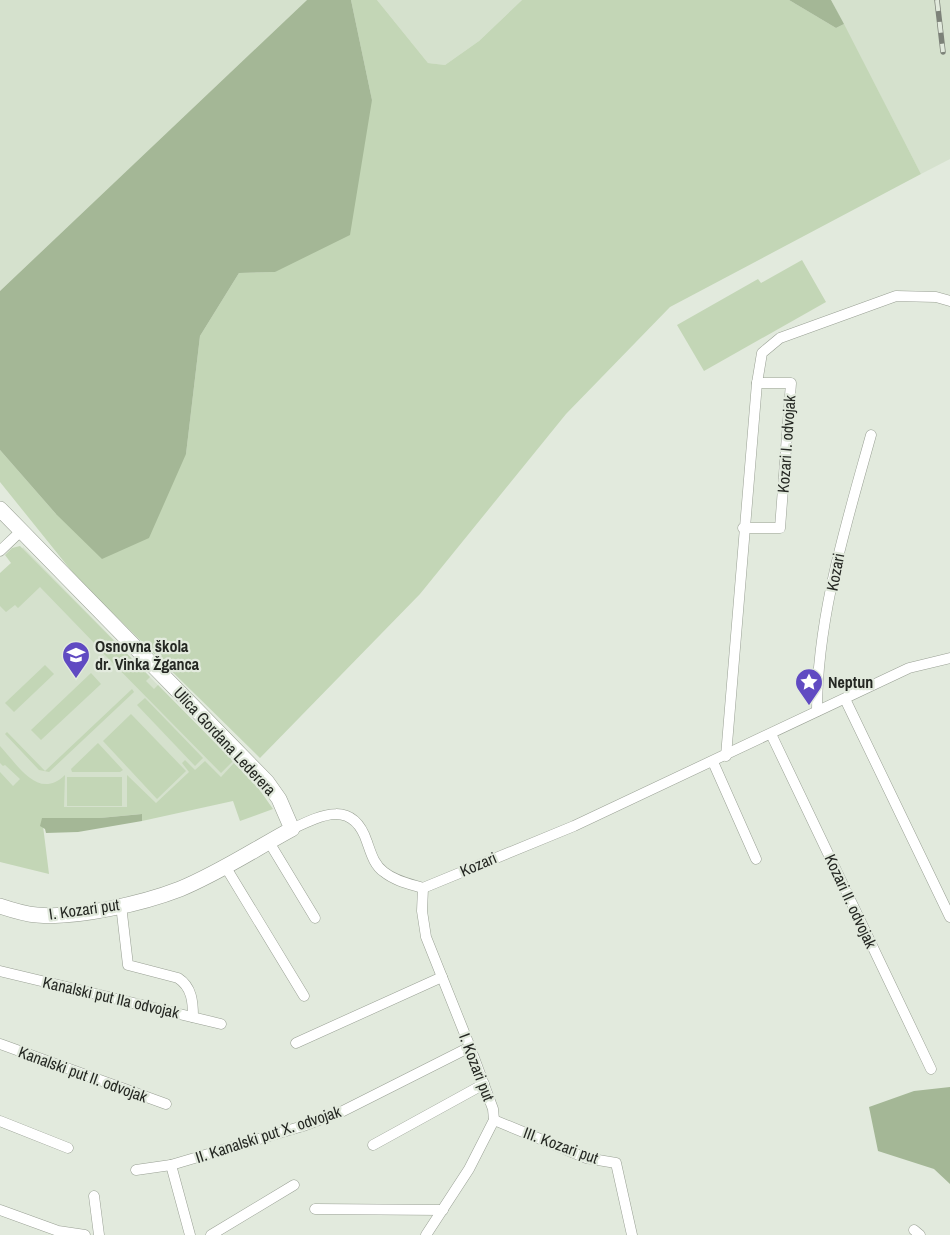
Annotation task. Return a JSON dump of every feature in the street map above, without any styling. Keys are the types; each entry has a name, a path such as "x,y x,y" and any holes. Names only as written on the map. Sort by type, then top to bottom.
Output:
{"street":[{"path":"757,384 762,353 780,338 896,296 936,297 950,301"},
{"name":"Kozari I. odvojak","path":"726,756 743,528 757,384 791,383 780,528 743,528"},
{"name":"Kozari","path":"817,711 817,683 822,641 840,545 871,435"},
{"name":"Ulica Gordana Lederera","path":"0,509 268,782 279,799 292,829"},
{"path":"0,551 21,531"},
{"name":"Kozari","path":"423,888 574,826 726,756 909,668 950,658"},
{"path":"844,698 950,917"},
{"name":"Kozari II. odvojak","path":"771,734 930,1069"},
{"path":"713,762 756,859"},
{"path":"304,996 225,866 292,829 314,819 332,814 348,816 356,820 362,828 373,859 383,872 400,881 423,888"},
{"path":"269,842 315,918"},
{"name":"I. Kozari put","path":"0,906 37,915 54,916 122,905 168,893 225,866"},
{"name":"I. Kozari put","path":"423,888 422,911 426,937 470,1046 484,1084 494,1120 469,1169 426,1235"},
{"path":"122,905 128,965 183,981 192,997 193,1017"},
{"name":"Kanalski put IIa odvojak","path":"0,971 221,1024"},
{"path":"296,1043 442,977"},
{"name":"Kanalski put II. odvojak","path":"0,1044 166,1104"},
{"name":"II. Kanalski put X. odvojak","path":"136,1170 171,1165 303,1126 343,1110 470,1046"},
{"path":"373,1145 484,1084"},
{"name":"III. Kozari put","path":"494,1120 586,1158 616,1163 632,1235"},
{"path":"0,1121 68,1148"},
{"path":"171,1165 190,1235"},
{"path":"211,1235 294,1185"},
{"path":"94,1196 99,1235"},
{"path":"315,1209 443,1210"},
{"path":"0,1210 58,1231 85,1235"}],"shaded area":[{"path":"0,0 307,0 0,291"},
{"path":"351,0 377,0 428,63 445,65 479,41 522,0 789,0 836,28 844,24 921,174 670,307 566,414 420,594 260,758 78,579 0,482 0,450 56,514 186,454 200,336 239,273 275,272 372,100"},
{"path":"377,0 522,0 479,41 445,65 428,63"},
{"path":"831,0 950,0 950,159 921,174"},
{"path":"802,260 826,302 704,371 677,325 758,279 761,283"},
{"path":"20,546 150,677 146,681 154,689 158,685 233,761 221,773 100,650 108,641 106,640 98,647 40,587 18,608 15,605 6,612 0,606 0,573 11,563 5,555 12,548"},
{"name":"Osnovna škola dr. Vinka Žganca","path":"23,547 243,772 187,799 103,814 0,798 0,576 14,563"},
{"path":"45,665 54,674 14,712 5,703"},
{"path":"91,673 101,684 41,740 31,730"},
{"path":"132,689 134,692 49,772 39,770 5,734 7,732 45,771"},
{"path":"145,698 203,758 195,766 137,705"},
{"path":"131,714 186,771 157,799 103,741"},
{"path":"98,743 123,770 120,772 72,772 71,769"},
{"path":"0,746 21,770 37,782 46,784 55,782 65,775 64,807 127,807 127,775 156,803 189,772 182,763 185,760 195,770 205,761 221,777 234,763 259,789 273,809 240,821 233,801 142,821 141,814 100,818 42,818 49,874 0,862 0,772 13,786 20,779 5,765 3,766 0,763"},
{"path":"67,777 122,777 122,806 67,806"}],"green space":[{"path":"307,0 351,0 372,100 350,235 275,272 239,273 200,336 186,454 149,538 102,559 56,514 0,450 0,291"},
{"path":"789,0 831,0 844,24 836,28"},
{"path":"142,814 142,821 78,832 46,833 45,829 40,826 42,818 100,818"},
{"path":"950,1087 950,1184 934,1169 878,1151 869,1107 914,1091"}],"railway":[{"path":"937,0 943,52"}],"place":[{"name":"Osnovna škola dr. Vinka Žganca","path":"76,679"},
{"name":"Neptun","path":"809,706"}]}
